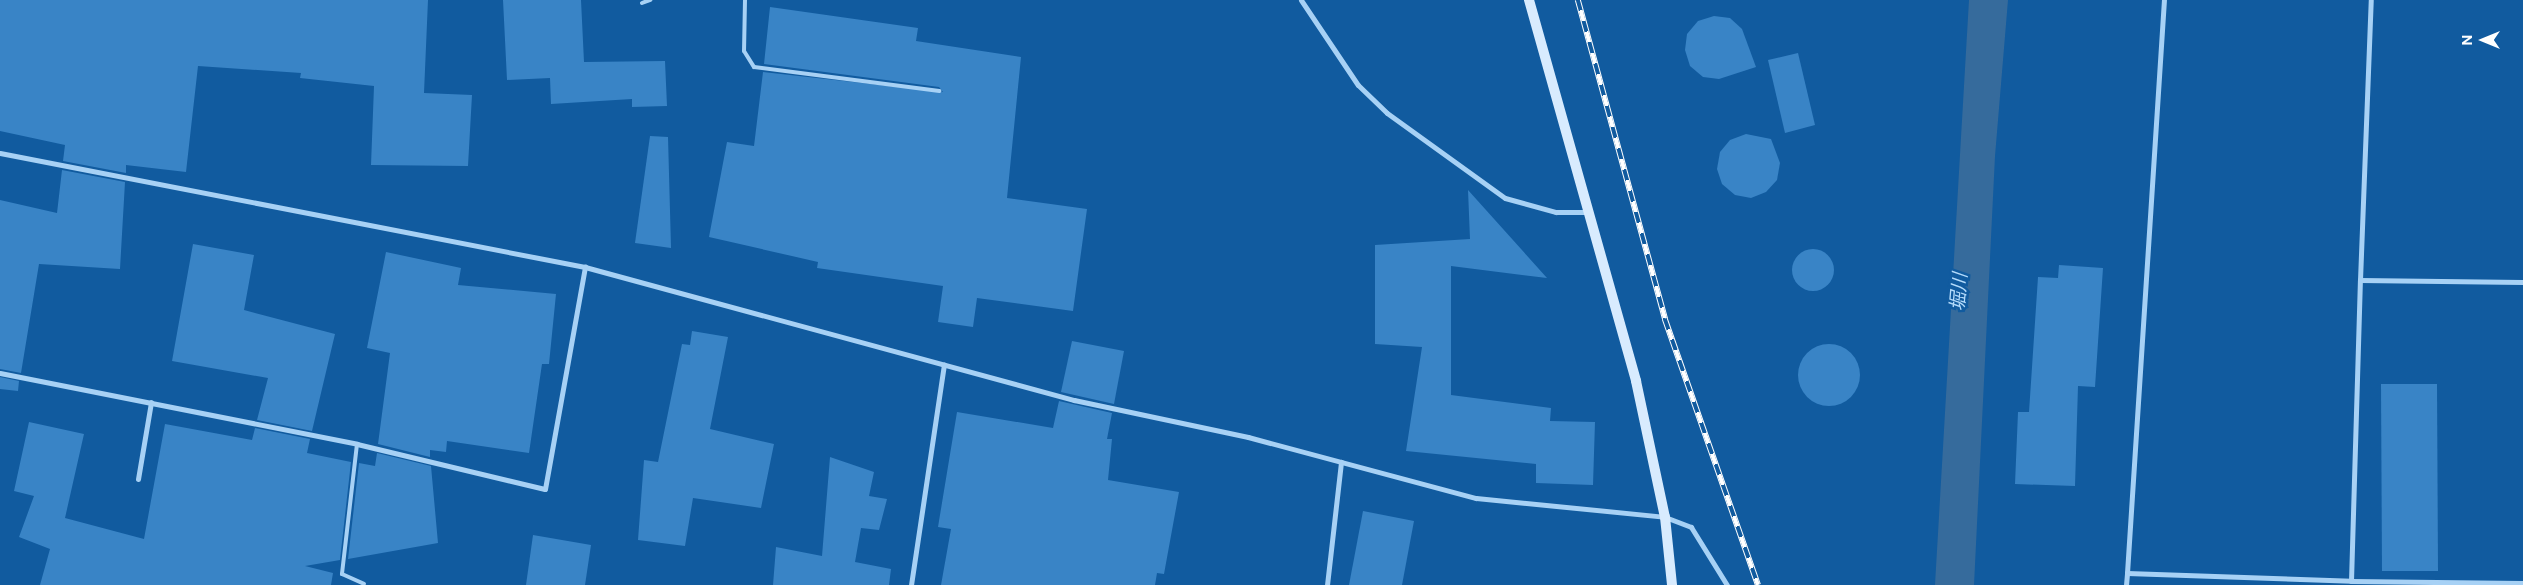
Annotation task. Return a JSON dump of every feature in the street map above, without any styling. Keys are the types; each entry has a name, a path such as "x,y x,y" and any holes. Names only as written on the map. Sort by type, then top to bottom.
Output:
{"street":[{"path":"1301,0 1358,85 1387,113 1505,198 1556,212 1588,212"},
{"path":"1529,0 1636,381 1665,517 1672,585"},
{"path":"2126,585 2164,0"},
{"path":"2351,581 2371,0"},
{"path":"0,152 585,267 1074,400 1341,462 1476,498 1665,517 1691,527 1727,585"},
{"path":"0,373 357,444 545,489 585,267"},
{"path":"2360,280 2523,282"},
{"path":"911,585 944,364"},
{"path":"138,479 151,402"},
{"path":"1327,585 1341,462"},
{"path":"2127,573 2351,581 2523,583"}],"lane":[{"path":"642,3 650,0"},
{"path":"745,0 744,51 754,67 939,91"},
{"path":"357,444 342,574 364,584"}],"water":[{"name":"堀川","path":"1969,0 2008,0 1995,156 1974,585 1935,585"}],"building":[{"path":"0,0 428,0 424,93 472,95 468,166 371,165 374,86 300,78 301,73 198,66 186,172 126,165 126,173 63,161 65,145 0,131"},
{"path":"503,0 581,0 584,62 665,61 667,106 632,107 632,99 551,104 550,78 507,80"},
{"path":"770,7 918,28 916,41 1021,57 1007,198 1087,209 1073,311 977,298 973,327 938,322 943,286 817,268 818,262 709,237 727,142 754,146 763,72 943,92 939,87 764,64"},
{"path":"1714,16 1730,18 1742,29 1756,67 1719,79 1703,77 1690,66 1685,50 1687,34 1698,21"},
{"path":"1798,53 1815,125 1785,133 1768,60"},
{"path":"1746,134 1771,139 1780,163 1777,180 1766,192 1751,198 1735,195 1722,184 1717,169 1720,152 1730,140"},
{"path":"650,136 668,137 671,248 635,243"},
{"path":"62,170 125,182 120,269 39,264 21,373 0,369 0,200 57,213"},
{"path":"1468,190 1547,278 1451,266 1451,395 1551,408 1550,421 1595,422 1593,485 1536,483 1536,464 1406,451 1422,347 1375,344 1375,245 1470,239"},
{"path":"193,244 254,255 244,310 335,334 312,431 257,420 268,378 172,361"},
{"path":"1813,249 1828,255 1834,270 1828,285 1813,291 1798,285 1792,270 1798,255"},
{"path":"386,252 461,268 458,285 556,294 549,364 542,364 529,453 447,441 446,452 430,450 430,457 378,444 390,353 367,348"},
{"path":"2059,265 2103,268 2095,387 2078,386 2075,486 2015,484 2018,412 2029,412 2038,277 2058,278"},
{"path":"692,331 728,337 710,429 774,444 761,508 693,498 685,546 638,540 644,460 658,462 682,344 690,345"},
{"path":"1072,341 1124,351 1114,404 1061,392"},
{"path":"1829,344 1841,346 1851,353 1858,363 1860,375 1858,387 1851,397 1841,404 1829,406 1817,404 1807,397 1800,387 1798,375 1800,363 1807,353 1817,346"},
{"path":"0,377 19,381 18,391 0,389"},
{"path":"2381,384 2437,384 2438,571 2382,571"},
{"path":"1059,401 1112,413 1107,439 1112,439 1108,480 1179,492 1164,574 1157,573 1155,585 941,585 951,529 938,527 957,412 1053,428"},
{"path":"29,422 84,434 65,518 144,539 165,424 252,440 255,428 310,439 307,453 351,462 340,560 305,566 333,573 331,585 40,585 50,549 19,537 34,496 14,491"},
{"path":"377,453 431,466 438,543 348,559 359,463 375,466"},
{"path":"830,457 874,472 869,496 887,499 879,530 861,528 855,562 891,569 889,585 773,585 776,547 822,556"},
{"path":"1363,511 1414,521 1402,585 1349,585"},
{"path":"533,535 591,545 585,585 526,585"}],"railway":[{"path":"1578,0 1665,319 1758,585"}]}
